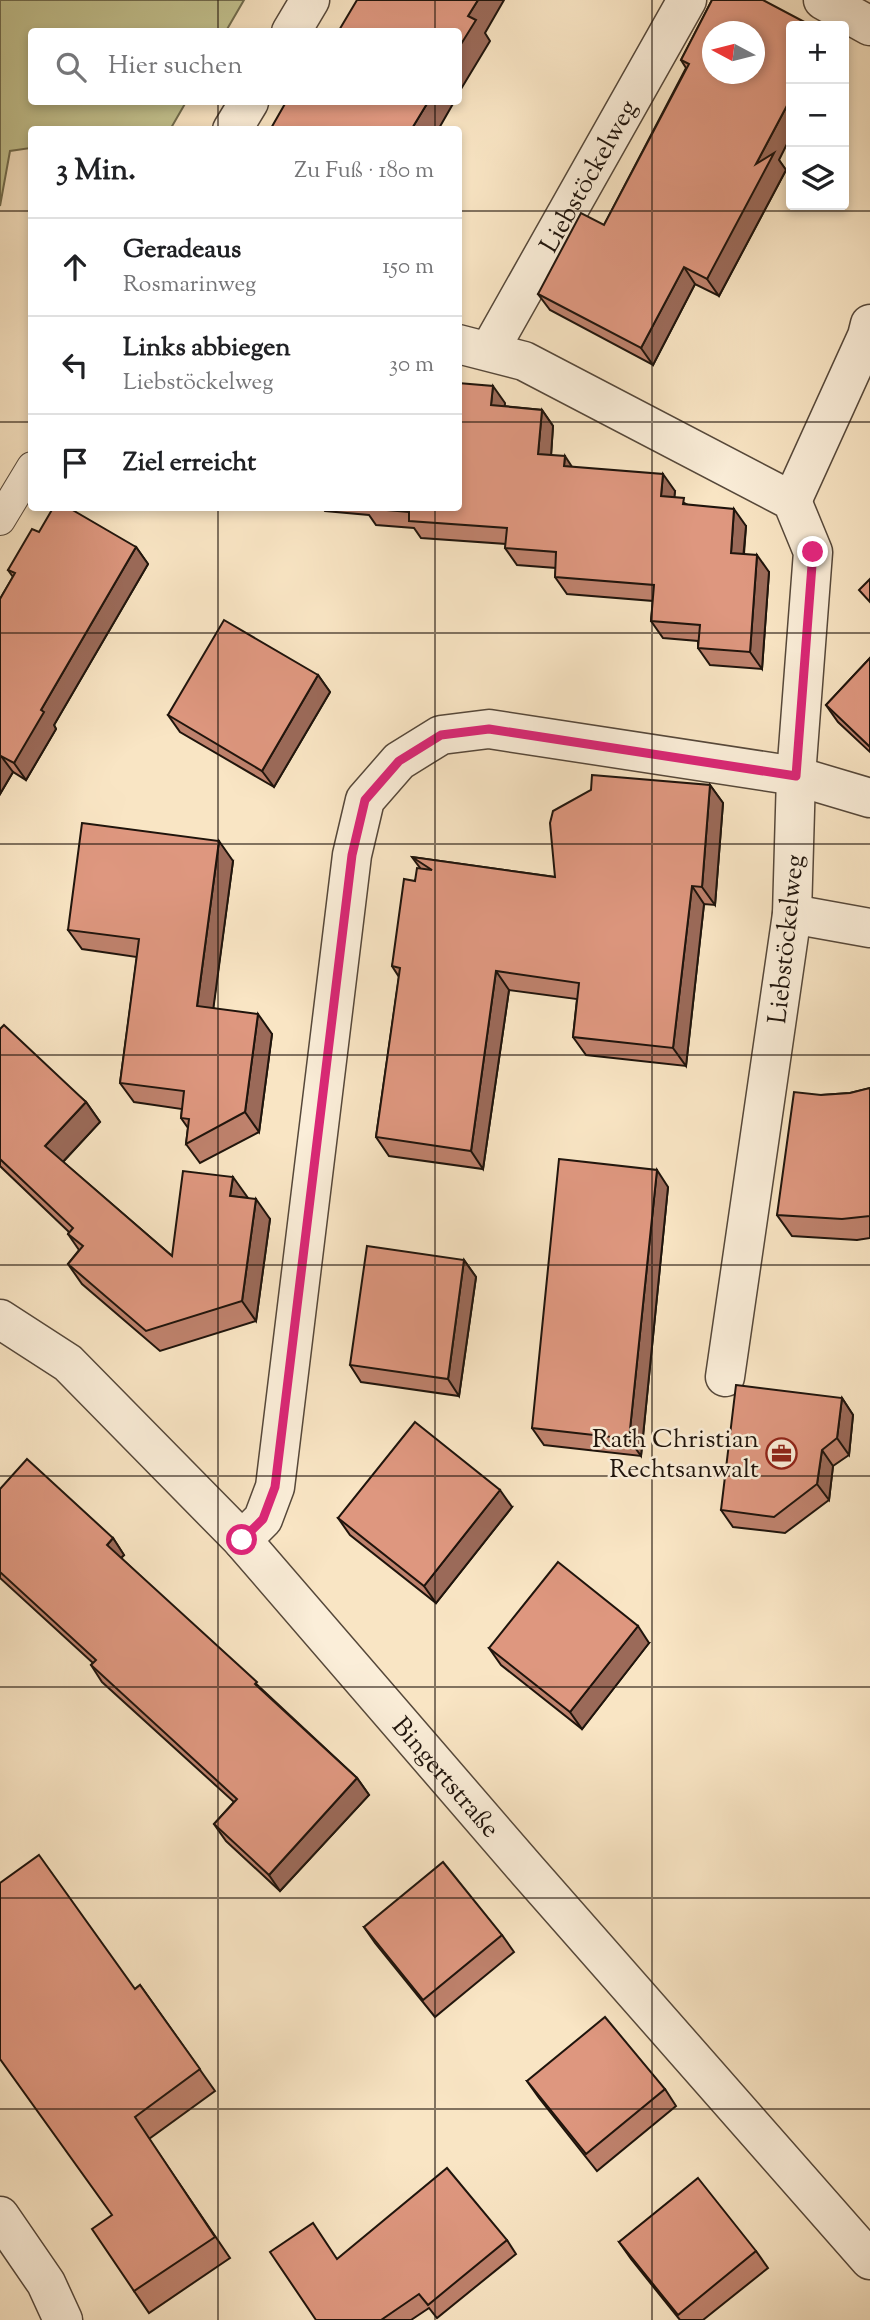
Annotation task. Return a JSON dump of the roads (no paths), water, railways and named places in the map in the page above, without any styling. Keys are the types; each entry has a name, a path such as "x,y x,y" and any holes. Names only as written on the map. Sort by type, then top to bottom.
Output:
{"street":[{"path":"293,28 310,0"},
{"name":"Liebstöckelweg","path":"687,0 474,347 524,361 792,501 813,552 796,776 792,914 725,1377"},
{"path":"823,0 870,26"},
{"path":"234,126 247,105"},
{"path":"792,501 870,324"},
{"path":"242,1540 263,1519 275,1487 352,855 365,800 399,761 441,735 489,729 796,776 870,798"},
{"path":"792,914 870,928"},
{"name":"Bingertstraße","path":"0,1319 68,1363 242,1540 527,1870 870,2260"},
{"path":"0,2216 46,2283 64,2320"}],"lane":[{"path":"0,520 28,474"}],"place":[{"name":"Rath Christian Rechtsanwalt","path":"782,1453"}]}
